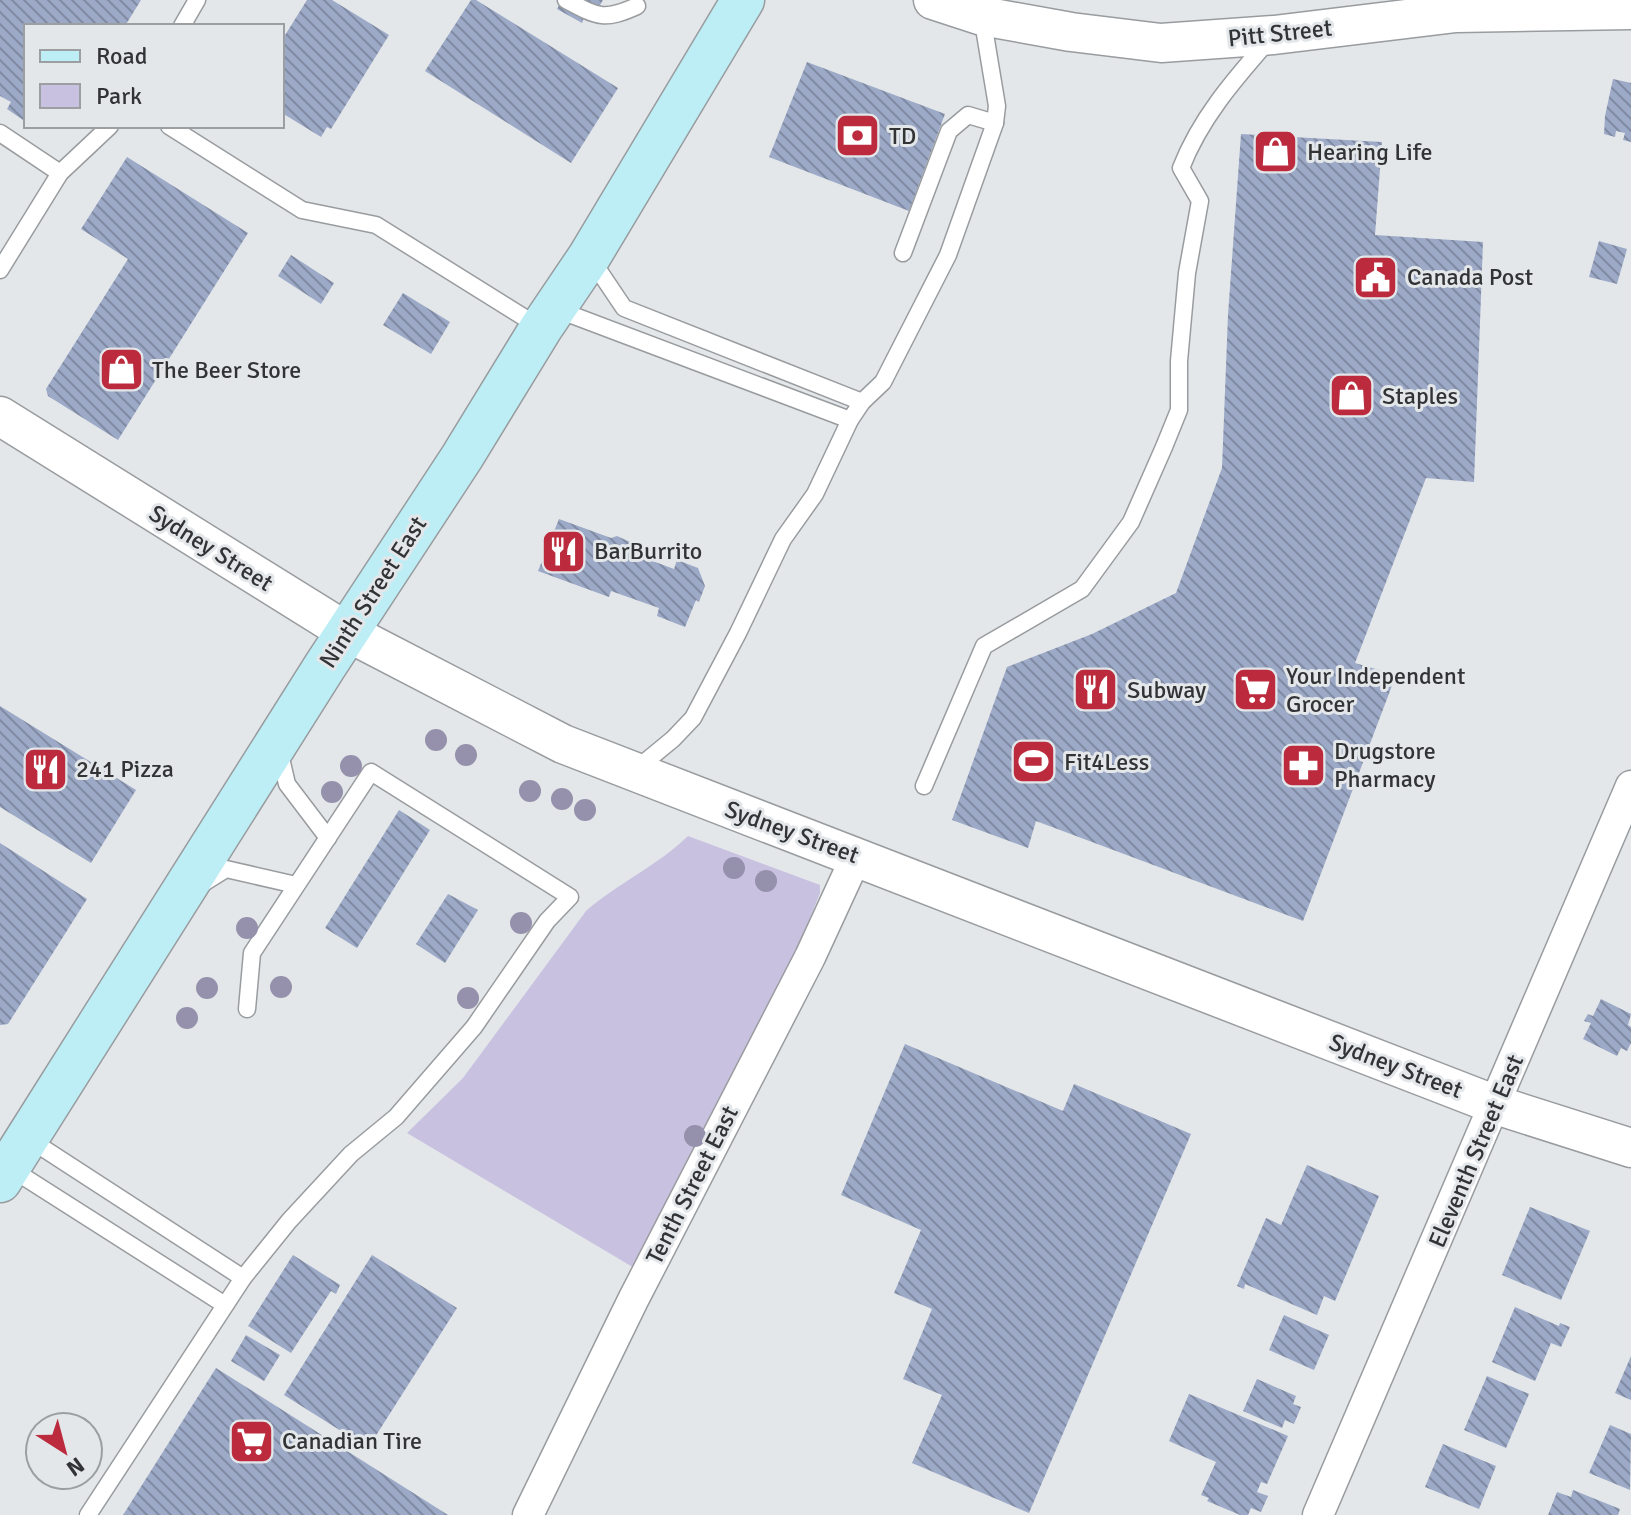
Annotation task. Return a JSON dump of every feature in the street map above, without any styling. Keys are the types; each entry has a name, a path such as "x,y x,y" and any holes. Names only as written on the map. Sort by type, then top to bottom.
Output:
{"main road":[{"name":"Ninth Street East","path":"12,1162 176,899 589,257 743,0"}],"street":[{"name":"Pitt Street","path":"933,0 982,16 1071,32 1161,43 1274,35 1456,13 1631,10"},
{"name":"Sydney Street","path":"0,416 347,632 563,744 857,855 1496,1105 1631,1148"},
{"name":"Eleventh Street East","path":"1318,1515 1631,786"},
{"name":"Tenth Street East","path":"528,1515 633,1300 810,957 857,855"}],"lane":[{"path":"183,24 197,0"},
{"path":"566,0 589,12 613,17 637,6"},
{"path":"632,772 673,739 693,718 783,539 815,494 850,420 862,402 883,382 941,270 995,123 997,106 982,16"},
{"path":"924,786 984,646 1082,589 1131,522 1179,410 1179,361 1187,273 1200,201 1181,168 1192,140 1227,87 1274,35"},
{"path":"903,253 949,131 968,115 995,123"},
{"path":"0,270 60,173 108,128"},
{"path":"172,128 302,210 376,225 547,318 850,420"},
{"path":"0,133 60,173"},
{"path":"589,257 624,308 862,402"},
{"path":"277,742 287,784 328,838"},
{"path":"88,1515 243,1278 289,1221 351,1154 396,1117 474,1027 547,921 570,897 371,772 252,953 247,1009"},
{"path":"176,899 226,869 296,885"},
{"path":"12,1162 243,1278"},
{"path":"12,1162 225,1305"}],"green space":[{"path":"688,836 820,885 820,893 802,938 636,1269 407,1133 463,1078 586,911"}],"building":[{"path":"0,0 141,0 126,24 24,24 24,121 7,109 11,102 0,96"},
{"path":"307,0 332,0 389,35 331,129 327,127 321,137 284,114 284,37"},
{"path":"471,0 476,0 618,88 571,163 425,71"},
{"path":"562,0 603,0 597,10 587,11 582,23 557,9"},
{"name":"TD","path":"807,62 945,114 909,211 769,157"},
{"path":"1613,79 1631,83 1631,142 1623,140 1625,133 1616,131 1615,137 1604,134"},
{"path":"1241,134 1382,142 1375,235 1483,242 1474,482 1426,478 1355,663 1396,675 1303,921 1036,821 1028,848 952,820 1007,667 1092,634 1176,593 1222,468 1228,315"},
{"path":"127,157 248,233 118,440 48,396 46,389 128,259 81,229"},
{"path":"1599,241 1627,249 1617,284 1589,277"},
{"path":"291,255 334,283 321,304 278,276"},
{"path":"403,293 450,322 431,354 383,325"},
{"path":"559,519 611,538 617,536 630,542 626,551 674,569 677,560 698,568 705,586 685,627 657,616 659,608 611,591 609,597 538,571"},
{"path":"0,706 136,790 91,863 0,807"},
{"path":"399,810 430,830 357,948 325,928"},
{"path":"0,843 87,899 8,1024 0,1025"},
{"path":"448,894 478,910 445,963 416,944"},
{"path":"1601,999 1631,1014 1628,1025 1631,1027 1631,1043 1627,1051 1621,1048 1617,1056 1583,1039 1591,1023 1584,1021 1588,1014 1593,1016"},
{"path":"905,1044 1063,1111 1074,1084 1191,1134 1029,1513 912,1463 942,1395 903,1379 932,1309 894,1293 921,1230 841,1195"},
{"path":"1307,1165 1379,1196 1335,1301 1324,1296 1317,1315 1245,1284 1244,1289 1237,1286 1266,1218 1281,1225"},
{"path":"1530,1207 1590,1231 1561,1300 1502,1275"},
{"path":"293,1255 340,1285 336,1294 331,1291 291,1353 248,1326"},
{"path":"372,1255 457,1308 368,1448 284,1395"},
{"path":"1515,1307 1559,1326 1560,1323 1570,1327 1561,1347 1551,1343 1535,1381 1492,1362"},
{"path":"1284,1315 1329,1335 1314,1370 1269,1350"},
{"path":"246,1335 280,1355 264,1381 231,1361"},
{"path":"1631,1356 1631,1400 1615,1393"},
{"name":"Canadian Tire","path":"216,1368 448,1515 123,1515"},
{"path":"1487,1376 1529,1394 1506,1448 1464,1430"},
{"path":"1257,1379 1296,1396 1293,1404 1301,1407 1294,1424 1285,1420 1282,1428 1243,1411"},
{"path":"1189,1394 1288,1436 1267,1484 1261,1482 1257,1492 1268,1496 1261,1512 1251,1508 1248,1515 1240,1515 1207,1501 1209,1498 1201,1495 1216,1462 1169,1441"},
{"path":"1610,1425 1631,1434 1630,1490 1589,1473"},
{"path":"1443,1444 1496,1466 1479,1509 1425,1487"},
{"path":"1573,1490 1620,1509 1618,1515 1548,1515 1557,1492 1571,1497"}],"place":[{"name":"TD","path":"858,136"},
{"name":"Hearing Life","path":"1276,152"},
{"name":"Canada Post","path":"1376,277"},
{"name":"The Beer Store","path":"121,370"},
{"name":"Staples","path":"1351,396"},
{"name":"BarBurrito","path":"563,551"},
{"name":"Subway","path":"1096,690"},
{"name":"Your Independent Grocer","path":"1255,690"},
{"name":"Fit4Less","path":"1033,762"},
{"name":"Drugstore Pharmacy","path":"1303,765"},
{"name":"241 Pizza","path":"45,769"},
{"name":"Canadian Tire","path":"251,1441"}]}
